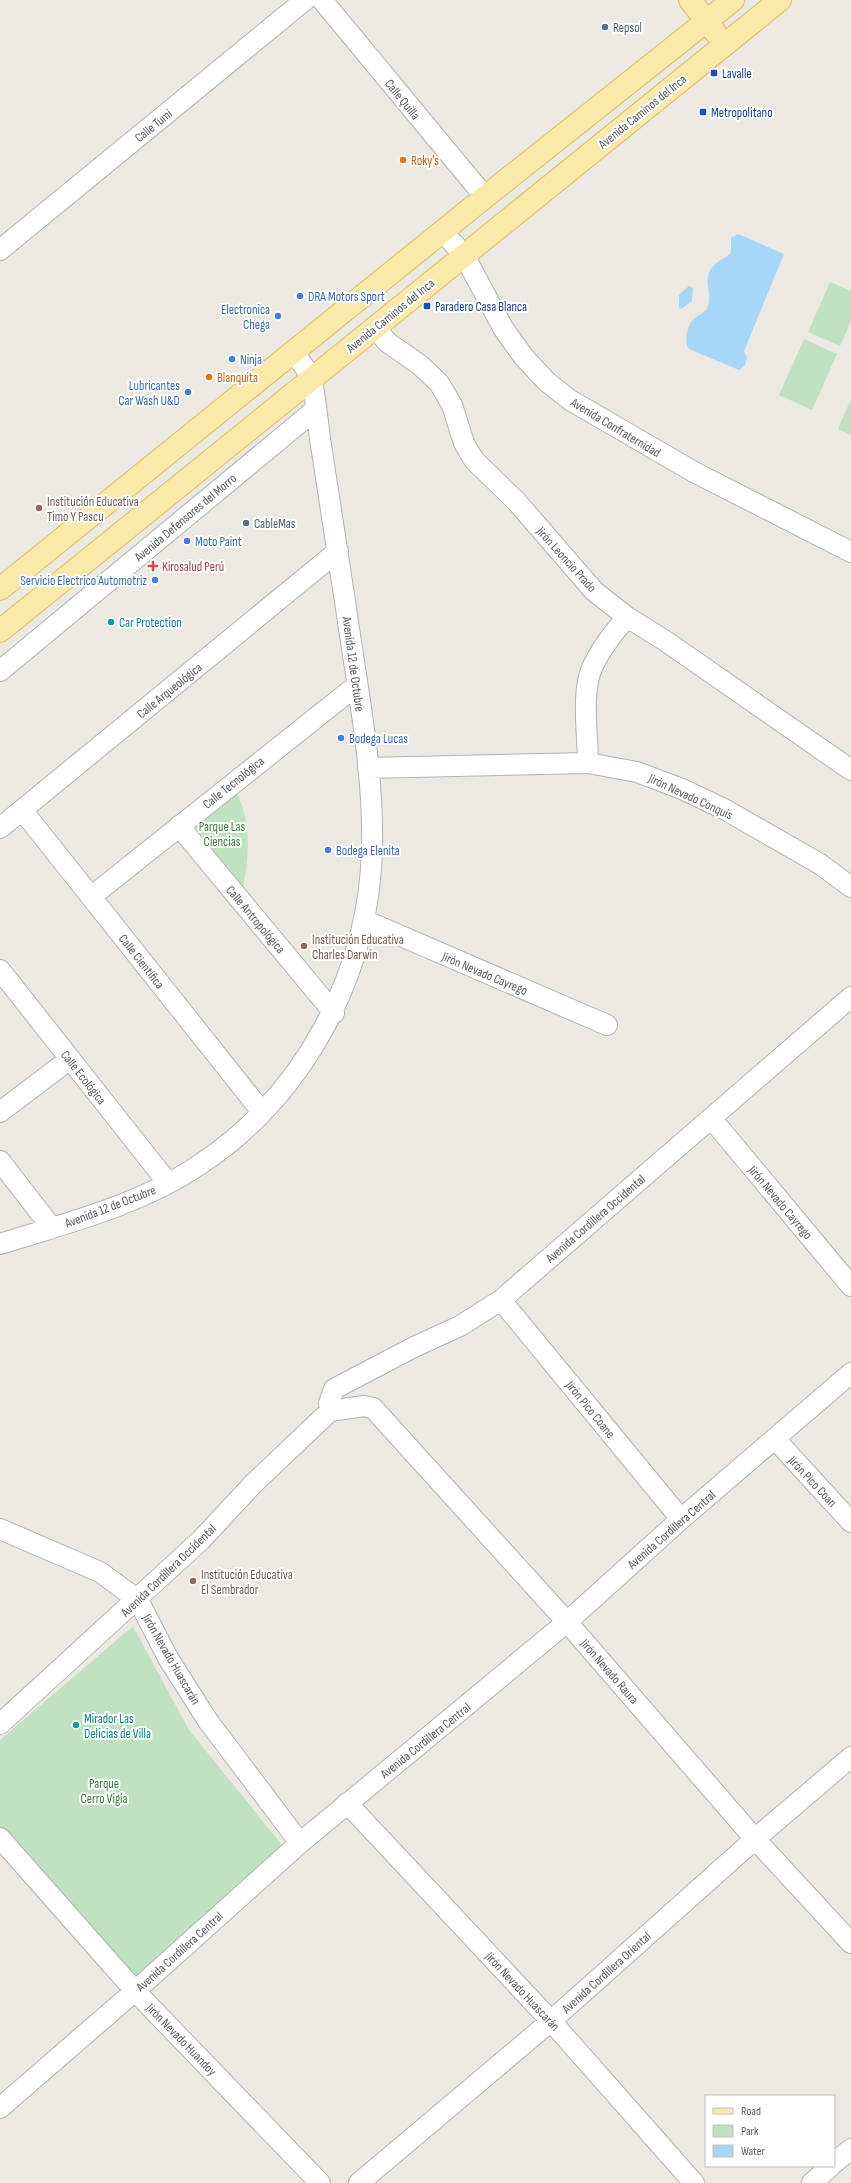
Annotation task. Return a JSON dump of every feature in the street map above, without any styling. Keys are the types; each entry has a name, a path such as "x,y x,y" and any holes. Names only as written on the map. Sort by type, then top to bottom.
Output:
{"main road":[{"path":"690,0 725,45"},
{"path":"0,588 484,197 733,0"},
{"name":"Avenida Caminos del Inca","path":"0,631 780,0"}],"street":[{"name":"Calle Tumi","path":"0,250 305,0"},
{"name":"Calle Quilla","path":"322,0 484,197"},
{"name":"Avenida Confraternidad","path":"442,231 464,255 503,328 523,356 546,381 570,400 694,472 851,552"},
{"name":"Jirón Leoncio Prado","path":"375,327 387,342 420,365 439,383 452,404 464,443 474,460 517,502 594,591 627,617 664,640 851,770"},
{"name":"Avenida 12 de Octubre","path":"0,1244 125,1203 168,1183 198,1166 241,1134 293,1077 334,1013 354,961 370,888 372,848 368,768 338,551 311,379 293,352"},
{"name":"Avenida Defensores del Morro","path":"0,671 315,410"},
{"name":"Calle Arqueológica","path":"0,828 338,551"},
{"path":"588,763 587,705 588,685 592,668 610,637 627,617"},
{"name":"Calle Tecnológica","path":"92,896 357,685"},
{"name":"Jirón Nevado Conquis","path":"368,768 588,763 637,772 682,789 724,809 820,864 851,887"},
{"name":"Calle Científica","path":"22,810 92,896 262,1112"},
{"name":"Calle Antropológica","path":"179,826 334,1013"},
{"name":"Jirón Nevado Cayrego","path":"364,920 607,1025"},
{"name":"Calle Ecológica","path":"0,970 168,1183"},
{"name":"Avenida Cordillera Occidental","path":"0,1724 138,1600 201,1540 253,1484 330,1411 329,1403 334,1389 414,1347 460,1326 501,1300 851,997"},
{"path":"0,1112 70,1059"},
{"name":"Jirón Nevado Cayrego","path":"711,1118 851,1286"},
{"path":"0,1160 52,1228"},
{"name":"Jirón Pico Coane","path":"501,1300 681,1519"},
{"name":"Avenida Cordillera Central","path":"0,2108 135,1991 300,1843 567,1622 681,1519 776,1440 851,1373"},
{"name":"Jirón Nevado Raura","path":"330,1411 364,1406 373,1408 380,1415 567,1622 755,1839 851,1943"},
{"name":"Jirón Pico Coan","path":"776,1440 851,1522"},
{"name":"Jirón Nevado Huascarán","path":"0,1529 100,1572 138,1600 168,1658 208,1721 300,1843"},
{"name":"Avenida Cordillera Oriental","path":"359,2183 552,2021 755,1839 851,1757"},
{"name":"Jirón Nevado Huascarán","path":"347,1803 552,2021 694,2183"},
{"name":"Jirón Nevado Huandoy","path":"0,1838 135,1991 320,2183"},
{"path":"835,2162 851,2149"},
{"path":"812,2183 830,2167"}],"green space":[{"path":"830,282 851,291 851,321 840,346 808,332"},
{"path":"804,339 837,354 812,410 779,395"},
{"path":"851,399 851,435 838,429"},
{"name":"Parque Las Ciencias","path":"236,791 245,815 248,839 247,864 243,889 190,826"},
{"name":"Parque Cerro Vigía","path":"133,1626 189,1730 282,1845 132,1981 0,1829 0,1740"}],"water":[{"path":"738,234 784,254 744,351 747,357 745,365 739,370 689,349 686,341 688,328 692,320 706,310 709,303 708,279 711,269 715,264 731,253 731,238"},
{"path":"689,286 693,288 692,301 681,309 679,307 679,295"}],"place":[{"name":"Repsol","path":"605,27"},
{"name":"Lavalle","path":"714,73"},
{"name":"Metropolitano","path":"703,112"},
{"name":"Roky's","path":"403,160"},
{"name":"DRA Motors Sport","path":"300,296"},
{"name":"Paradero Casa Blanca","path":"427,306"},
{"name":"Electronica Chega","path":"278,316"},
{"name":"Ninja","path":"232,359"},
{"name":"Blanquita","path":"209,377"},
{"name":"Lubricantes Car Wash U&D","path":"188,392"},
{"name":"Institución Educativa Timo Y Pascu","path":"39,508"},
{"name":"CableMas","path":"246,523"},
{"name":"Moto Paint","path":"187,541"},
{"name":"Kirosalud Perú","path":"153,566"},
{"name":"Servicio Electrico Automotriz","path":"155,580"},
{"name":"Car Protection","path":"111,622"},
{"name":"Bodega Lucas","path":"341,738"},
{"name":"Bodega Elenita","path":"328,850"},
{"name":"Institución Educativa Charles Darwin","path":"304,946"},
{"name":"Institución Educativa El Sembrador","path":"193,1581"},
{"name":"Mirador Las Delicias de Villa","path":"76,1725"}]}
